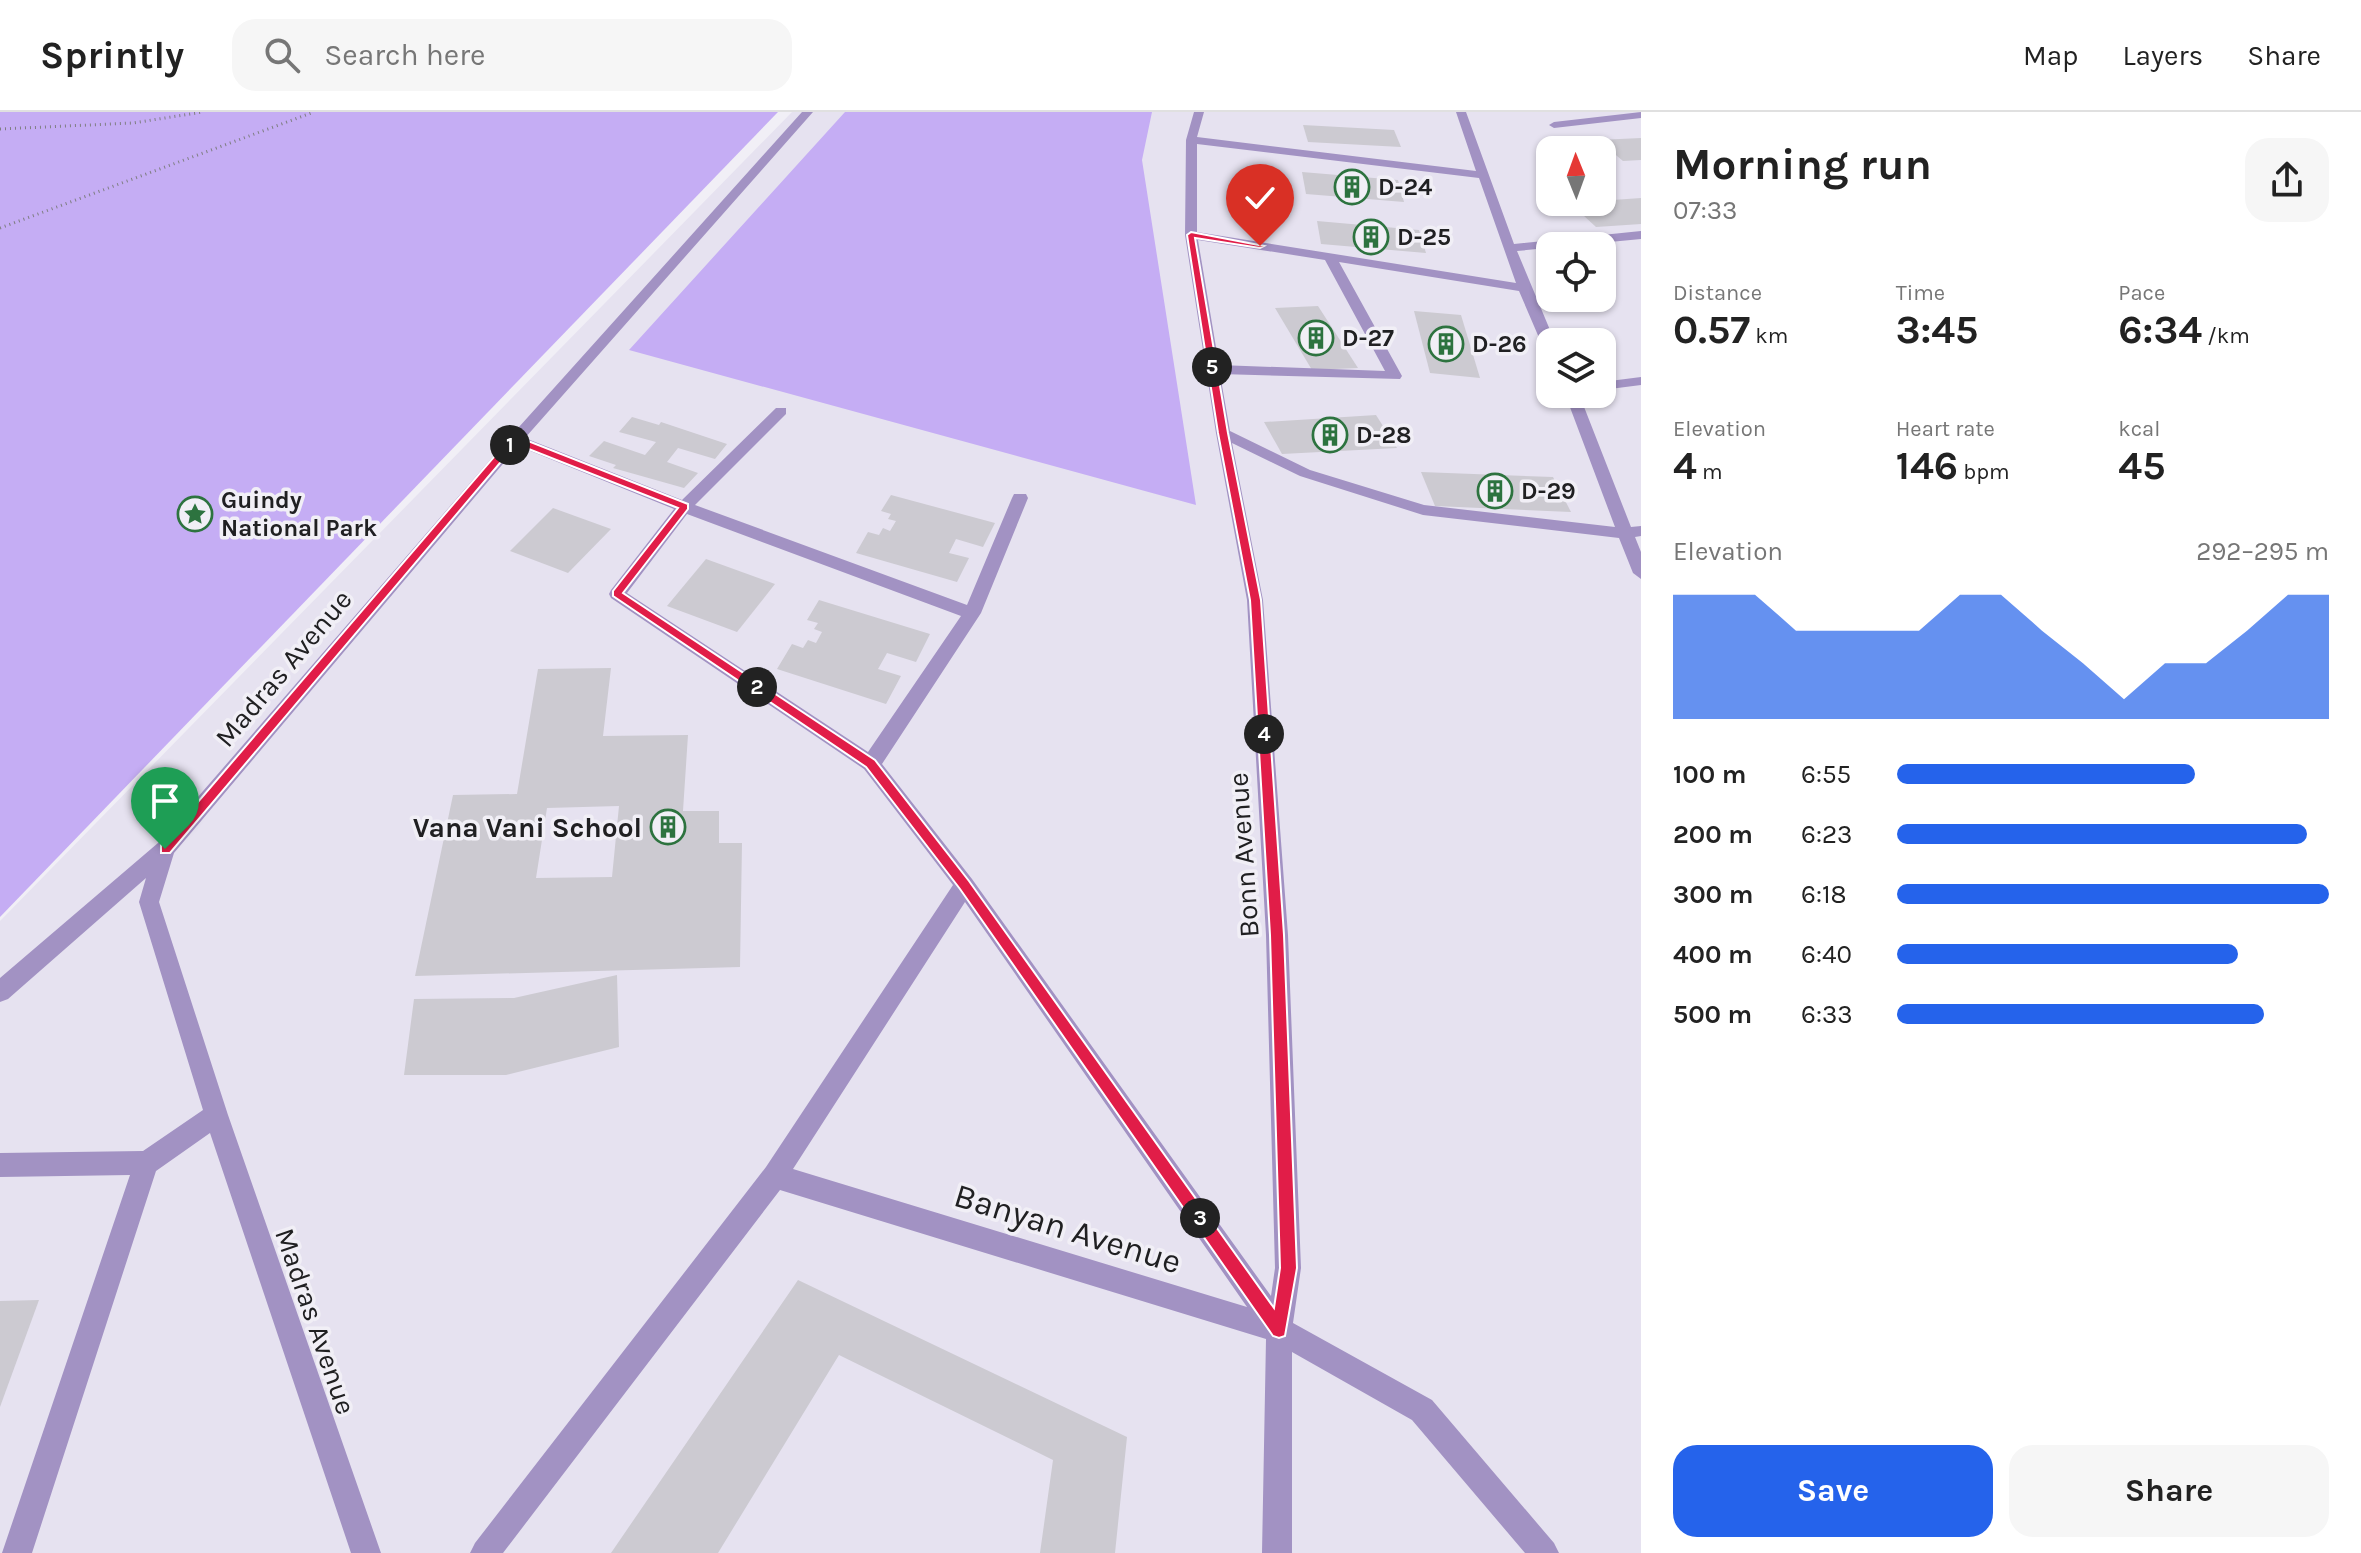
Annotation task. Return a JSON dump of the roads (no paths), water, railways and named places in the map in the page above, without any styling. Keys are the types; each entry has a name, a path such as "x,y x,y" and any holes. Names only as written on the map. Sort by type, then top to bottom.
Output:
{"lane":[{"name":"Madras Avenue","path":"366,1553 216,1115 149,902 165,849 515,440 808,112"},
{"name":"Bonn Avenue","path":"1199,112 1191,140 1191,235 1223,433 1255,600 1274,887 1288,1268 1279,1330 1277,1553"},
{"path":"1461,112 1511,248 1522,288 1541,328"},
{"path":"1554,125 1641,115"},
{"path":"1191,140 1484,175"},
{"path":"1191,235 1522,288"},
{"path":"1511,248 1641,235"},
{"path":"1212,369 1395,376 1329,256"},
{"path":"1616,384 1641,381"},
{"path":"1578,408 1632,532 1641,573"},
{"path":"781,411 684,507 617,594 871,764 965,885 1279,1330"},
{"path":"1223,433 1305,473 1423,510 1632,532"},
{"path":"515,440 684,507 972,613"},
{"path":"871,764 972,613 1020,498"},
{"path":"0,992 165,849"},
{"path":"485,1553 775,1176 965,885"},
{"path":"0,1165 146,1163 216,1115"},
{"path":"17,1553 146,1163"},
{"name":"Banyan Avenue","path":"775,1176 1279,1330 1422,1410 1544,1553"}],"place":[{"name":"D-24","path":"1352,187"},
{"name":"D-25","path":"1371,237"},
{"name":"D-27","path":"1316,338"},
{"name":"D-26","path":"1446,344"},
{"name":"D-28","path":"1330,435"},
{"name":"D-29","path":"1495,491"},
{"name":"Guindy National Park","path":"195,514"},
{"name":"Vana Vani School","path":"668,827"}]}
